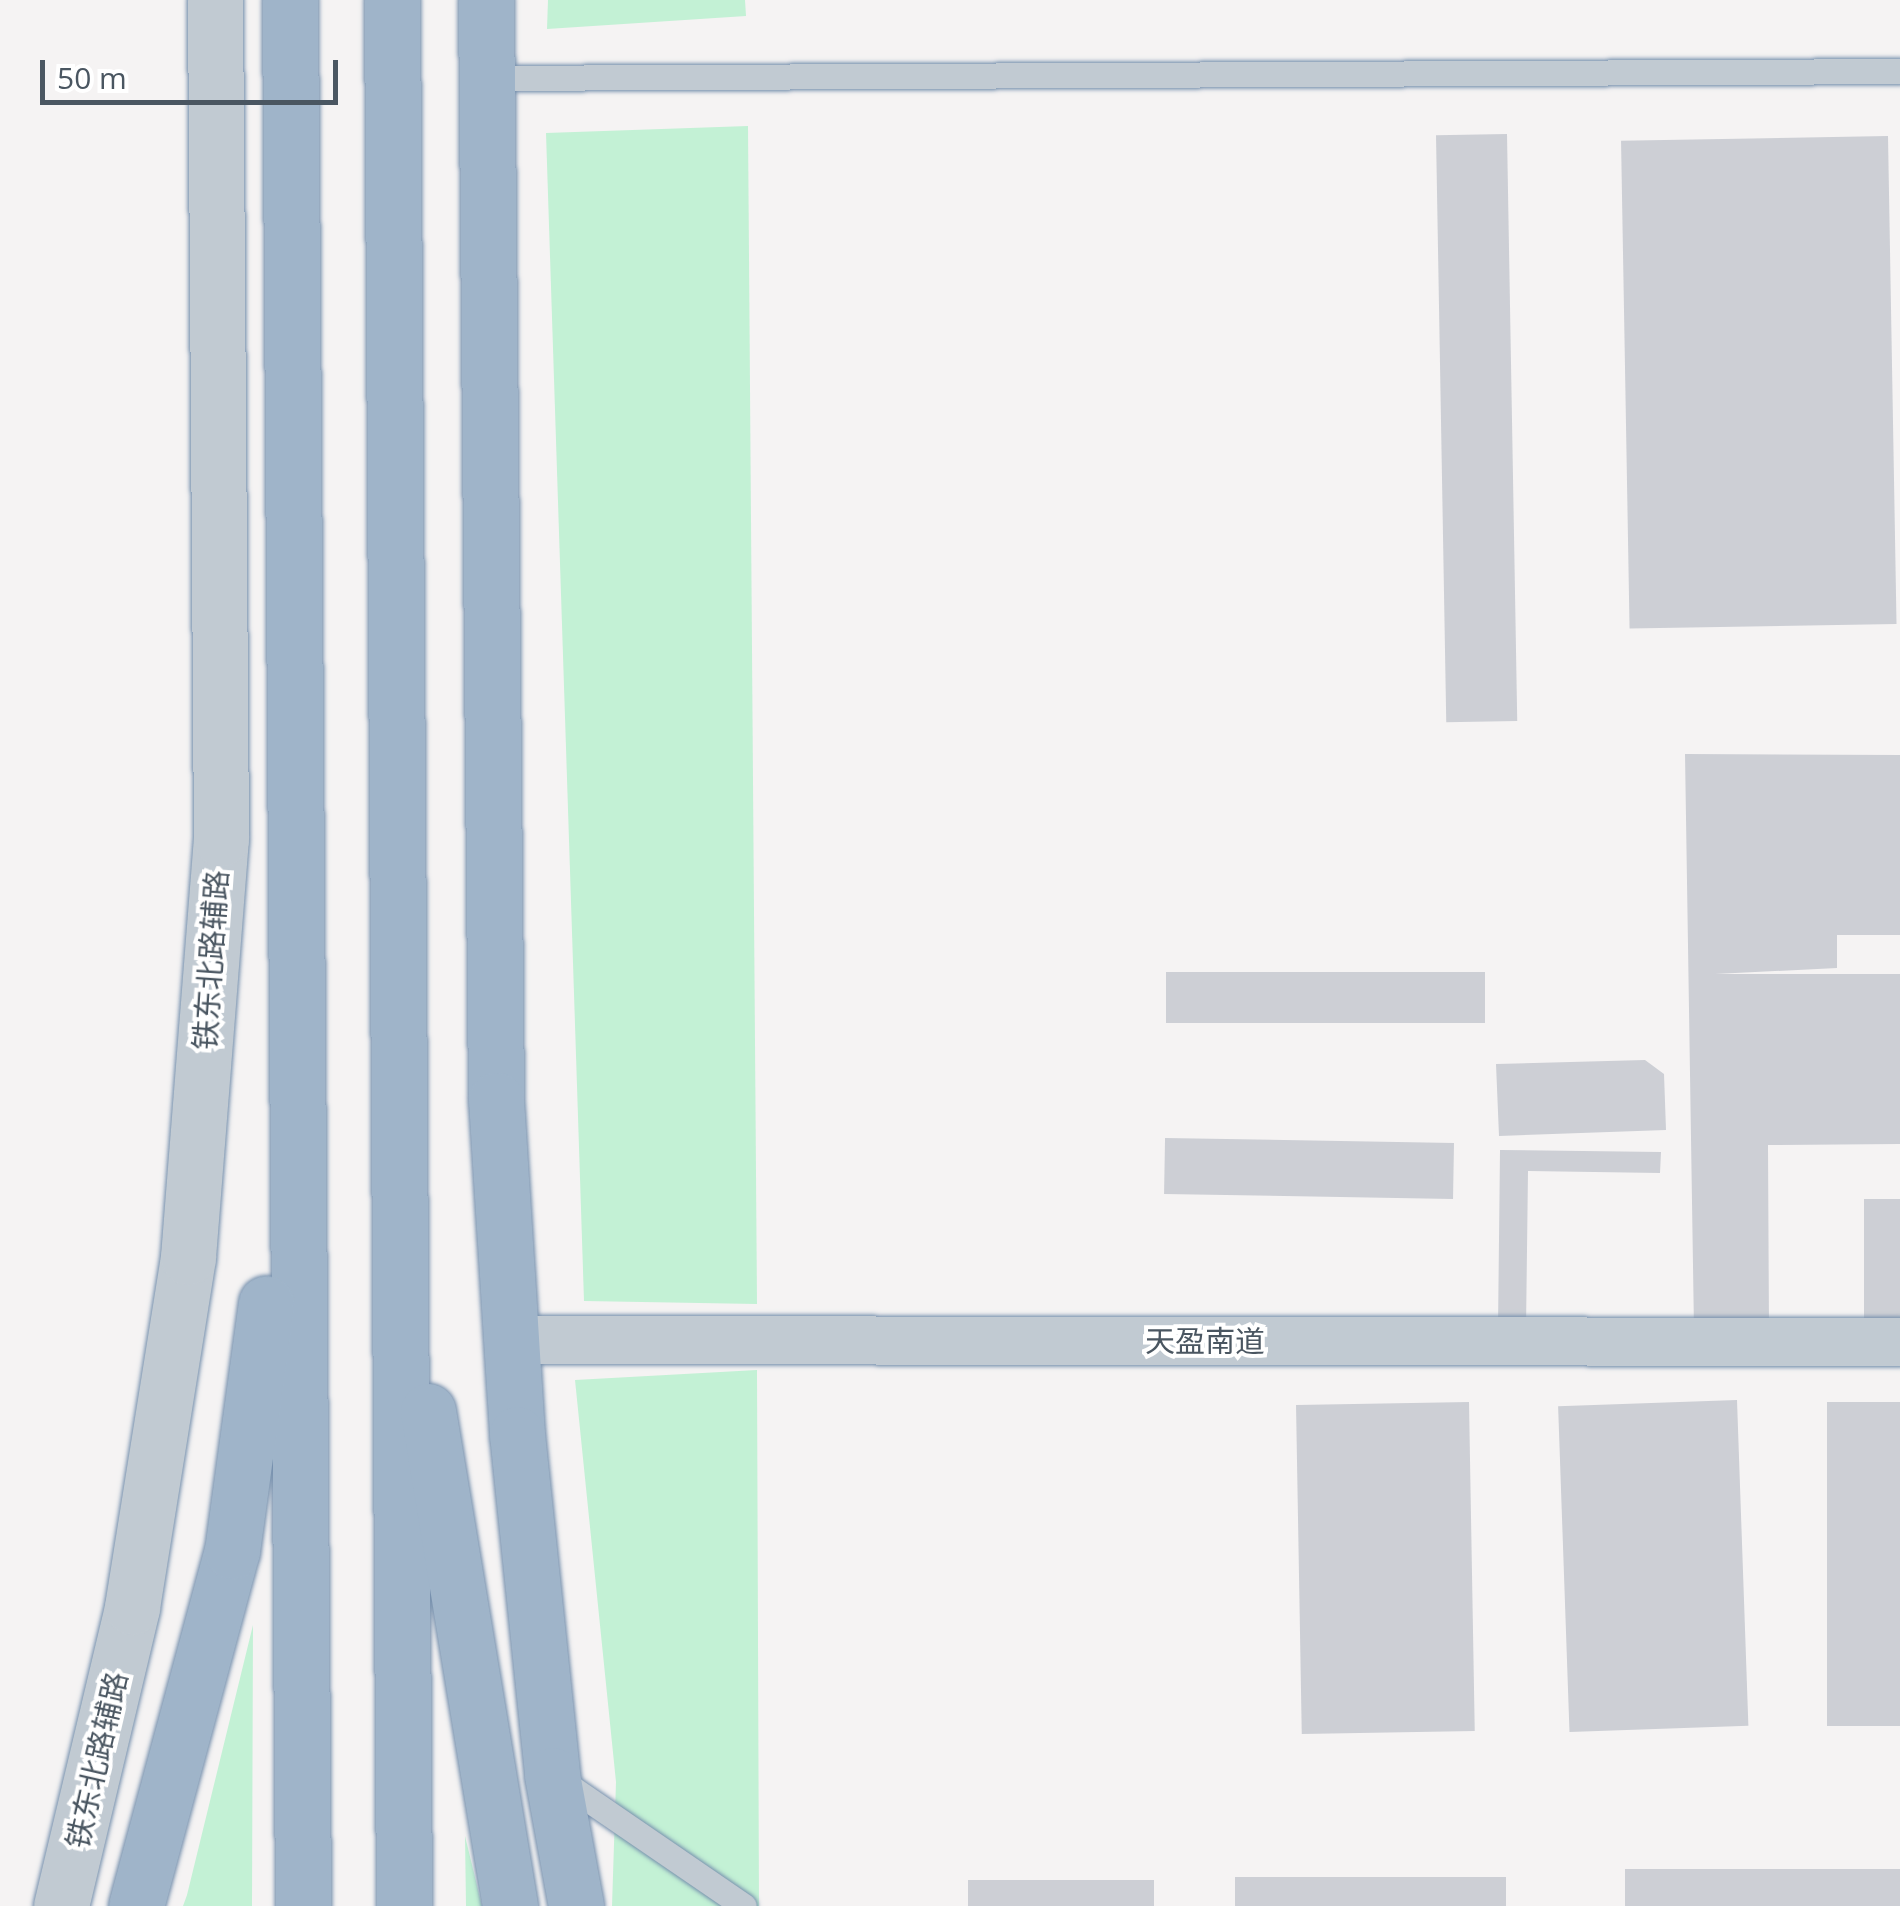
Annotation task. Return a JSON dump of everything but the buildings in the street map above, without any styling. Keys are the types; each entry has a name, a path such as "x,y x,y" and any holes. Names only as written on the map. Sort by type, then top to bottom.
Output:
{"highway":[{"path":"290,0 292,1026 304,1906"},
{"path":"392,0 404,1906"},
{"path":"486,0 496,1100 511,1340 552,1775 576,1906"},
{"path":"136,1906 232,1552 292,1026"},
{"path":"400,1214 510,1906"}],"street":[{"name":"铁东北路辅路","path":"61,1906 132,1607 188,1258 221,838 215,0"},
{"name":"天盈南道","path":"511,1340 1900,1342"}],"lane":[{"path":"484,78 1900,71"},
{"path":"552,1775 744,1906"}],"green space":[{"path":"548,0 745,0 746,16 547,29"},
{"path":"748,126 757,1304 584,1301 546,133"},
{"path":"757,1370 759,1906 612,1906 616,1782 575,1380"},
{"path":"253,1625 252,1906 183,1906 187,1895"},
{"path":"465,1836 482,1906 466,1906"}]}
